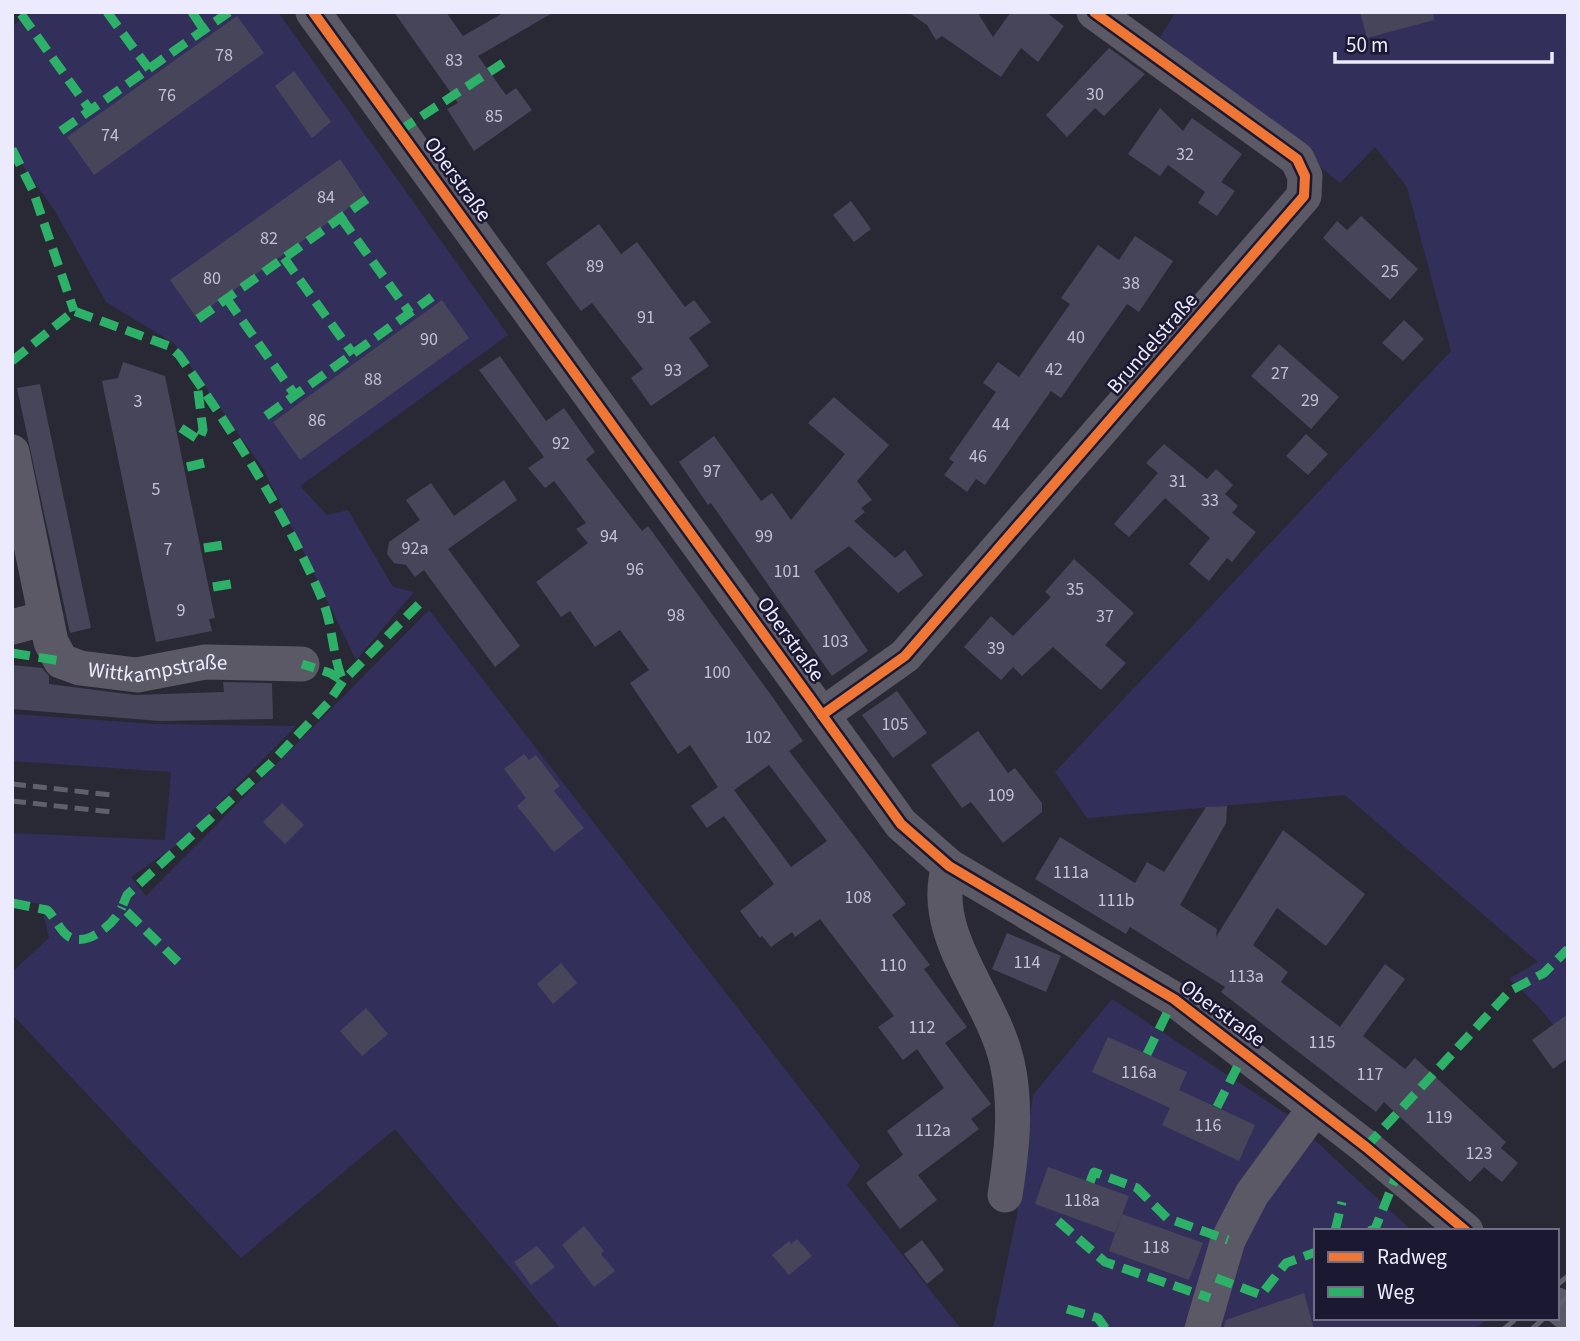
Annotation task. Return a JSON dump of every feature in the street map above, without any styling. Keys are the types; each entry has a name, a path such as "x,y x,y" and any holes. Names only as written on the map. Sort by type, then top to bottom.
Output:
{"street":[{"name":"Oberstraße","path":"313,12 901,824 949,866 1174,999 1315,1108 1464,1229"},
{"name":"Brundelstraße","path":"822,715 905,656 1304,196 1305,176 1297,159 1094,12"},
{"name":"Wittkampstraße","path":"12,452 51,642 61,661 80,668 137,675 205,662 302,664"},
{"path":"12,627 46,618"},
{"path":"949,866 943,888 945,916 1006,1059 1013,1096 1013,1131 1005,1195"},
{"path":"1202,1329 1228,1240 1252,1194 1315,1108"}],"shaded area":[{"path":"31,12 278,12 508,335 300,486 327,515 348,510 393,587 414,592 356,660 264,470 175,344 106,302 55,211 12,151 12,26"},
{"path":"1176,12 1568,12 1568,1043 1537,1005 1509,979 1538,962 1345,795 1087,818 1055,772 1451,351 1407,187 1375,147 1340,183 1160,37"},
{"path":"429,610 860,1166 847,1185 961,1329 561,1329 395,1129 241,1258 12,1014 12,972 49,938 41,904 12,899 12,833 165,840 171,772 12,761 12,714 155,724 296,726 182,841 131,877 146,896"},
{"path":"1112,999 1288,1115 1410,1229 1314,1229 1314,1320 1486,1320 1475,1329 993,1329 1017,1215 1033,1095"}],"building":[{"path":"394,12 446,12 463,36 505,12 554,12 478,56 506,95 516,88 532,110 474,151 447,109 458,103"},
{"path":"908,12 977,12 993,37 1011,12 1046,12 1064,26 1038,62 1021,48 1001,77 942,36 936,40 927,25"},
{"path":"1360,12 1433,12 1434,20 1367,38"},
{"path":"237,16 264,53 94,175 67,137"},
{"path":"1109,48 1145,74 1104,116 1095,108 1067,137 1046,115"},
{"path":"294,71 331,122 312,138 275,86"},
{"path":"1160,108 1183,131 1192,118 1242,154 1221,182 1235,191 1217,216 1198,203 1205,192 1168,165 1160,176 1128,154"},
{"path":"340,159 365,196 196,317 170,280"},
{"path":"851,201 871,229 854,242 833,215"},
{"path":"1361,216 1418,269 1390,300 1323,238 1337,221 1347,230"},
{"path":"599,224 621,254 637,242 685,307 694,300 711,322 689,338 709,366 651,406 631,378 643,369 592,303 581,311 546,263"},
{"path":"1135,236 1173,261 1139,312 1127,304 1061,398 1051,391 985,485 976,479 967,492 944,475 954,462 949,459 996,392 983,383 998,362 1019,377 1070,304 1061,298 1098,245 1119,260"},
{"path":"442,300 469,338 300,460 273,422"},
{"path":"1404,320 1424,339 1403,361 1382,343"},
{"path":"1279,344 1339,397 1311,429 1251,376"},
{"path":"500,356 546,421 564,408 595,452 586,459 642,531 648,526 803,741 789,751 906,904 892,915 930,965 924,969 967,1027 945,1043 991,1104 971,1119 979,1129 918,1175 937,1200 900,1229 866,1183 903,1155 887,1131 944,1088 917,1049 903,1060 878,1027 894,1016 820,919 795,937 792,932 771,947 762,936 760,938 740,911 774,884 724,816 707,828 691,806 718,787 690,745 678,754 630,683 649,670 620,630 595,647 570,611 561,617 536,582 588,543 576,529 586,523 554,481 545,488 528,468 544,457 479,370","holes":["769,765 827,841 791,867 734,790"]},
{"path":"123,362 165,376 215,618 209,619 212,631 156,642 102,381 118,378"},
{"path":"40,384 91,628 70,633 17,388"},
{"path":"834,397 889,445 857,481 872,500 861,508 865,512 854,521 895,558 905,550 923,575 898,593 849,546 814,571 868,651 832,676 711,503 708,505 679,462 714,436 761,501 772,493 791,520 845,454 808,423"},
{"path":"1306,434 1328,454 1308,475 1286,456"},
{"path":"1164,444 1207,479 1216,469 1233,485 1225,494 1238,506 1232,513 1256,532 1232,562 1227,558 1209,581 1189,564 1210,538 1165,498 1129,537 1114,524 1158,473 1146,463"},
{"path":"504,480 517,500 448,549 520,646 495,667 424,570 415,577 406,565 394,563 387,554 389,542 420,520 406,500 431,483 454,516"},
{"path":"1074,559 1134,613 1105,645 1126,663 1101,690 1053,647 1022,676 1013,667 1001,680 964,647 991,616 1013,636 1051,597 1045,592"},
{"path":"12,665 42,668 49,676 49,684 135,695 224,692 223,682 272,683 273,719 160,721 12,709"},
{"path":"897,691 927,733 893,758 862,715"},
{"path":"978,731 1008,773 1015,768 1042,803 1042,812 1003,843 971,802 962,808 931,765"},
{"path":"524,754 529,760 536,755 560,786 554,791 584,828 554,852 517,806 526,798 504,769"},
{"path":"282,803 304,825 285,844 263,822"},
{"path":"1227,806 1226,823 1180,905 1217,929 1216,937 1283,830 1365,894 1326,946 1277,908 1253,945 1288,972 1281,982 1340,1027 1385,964 1405,979 1363,1036 1405,1069 1415,1058 1506,1142 1501,1148 1518,1163 1502,1182 1484,1167 1470,1182 1384,1102 1376,1112 1221,992 1225,987 1130,927 1126,934 1035,879 1060,837 1135,883 1147,862 1164,872 1206,807"},
{"path":"1007,933 1061,956 1046,992 992,969"},
{"path":"561,963 577,983 553,1004 537,984"},
{"path":"366,1008 388,1034 362,1056 340,1031"},
{"path":"1568,1014 1568,1058 1553,1069 1532,1040"},
{"path":"1108,1037 1187,1072 1179,1090 1255,1125 1239,1161 1162,1125 1170,1108 1092,1072"},
{"path":"1048,1167 1129,1196 1115,1233 1035,1204"},
{"path":"1122,1214 1203,1243 1189,1280 1109,1251"},
{"path":"584,1226 604,1251 601,1254 615,1271 594,1287 562,1245"},
{"path":"797,1239 812,1256 789,1275 772,1255 789,1241 791,1244"},
{"path":"922,1240 944,1270 927,1284 904,1254"},
{"path":"537,1246 555,1267 531,1285 514,1262"},
{"path":"1304,1293 1314,1329 1223,1329 1226,1320"}],"railway":[{"path":"12,784 112,795"},
{"path":"12,801 111,812"},
{"path":"1559,1283 1568,1276"},
{"path":"1559,1304 1568,1297"},
{"path":"1504,1329 1515,1320"},
{"path":"1532,1329 1542,1320"}],"marked path":[{"path":"107,12 149,69"},
{"path":"192,12 204,30"},
{"path":"61,131 229,12"},
{"path":"21,14 90,110"},
{"path":"399,131 503,63"},
{"path":"12,149 33,191 74,311"},
{"path":"198,319 367,199"},
{"path":"341,218 410,313"},
{"path":"284,258 353,354"},
{"path":"266,416 432,297"},
{"path":"227,299 295,395"},
{"path":"12,361 74,311 169,346 179,355 238,443 292,535 326,609 343,681 330,673 302,664"},
{"path":"181,428 199,440 203,430 197,383"},
{"path":"187,467 204,463"},
{"path":"204,548 223,545"},
{"path":"213,587 231,584"},
{"path":"178,962 122,907 127,895 271,763 328,703 343,681 425,598"},
{"path":"12,653 61,661"},
{"path":"12,903 47,910 65,934 76,939 84,939 100,932 114,920 122,907"},
{"path":"1366,1147 1510,991 1544,973 1568,949"},
{"path":"1147,1054 1174,999"},
{"path":"1217,1107 1245,1052"},
{"path":"1090,1182 1094,1172 1137,1188 1167,1218 1228,1240"},
{"path":"1375,1229 1397,1174"},
{"path":"1335,1229 1342,1202"},
{"path":"1058,1221 1105,1262 1210,1298"},
{"path":"1216,1278 1261,1295 1286,1263 1314,1253"},
{"path":"1067,1309 1098,1318 1106,1329"}],"cycle path":[{"path":"313,12 901,824 949,866 1174,999 1366,1147 1464,1229"},
{"path":"822,715 905,656 1304,196 1305,176 1297,159 1094,12"}]}
